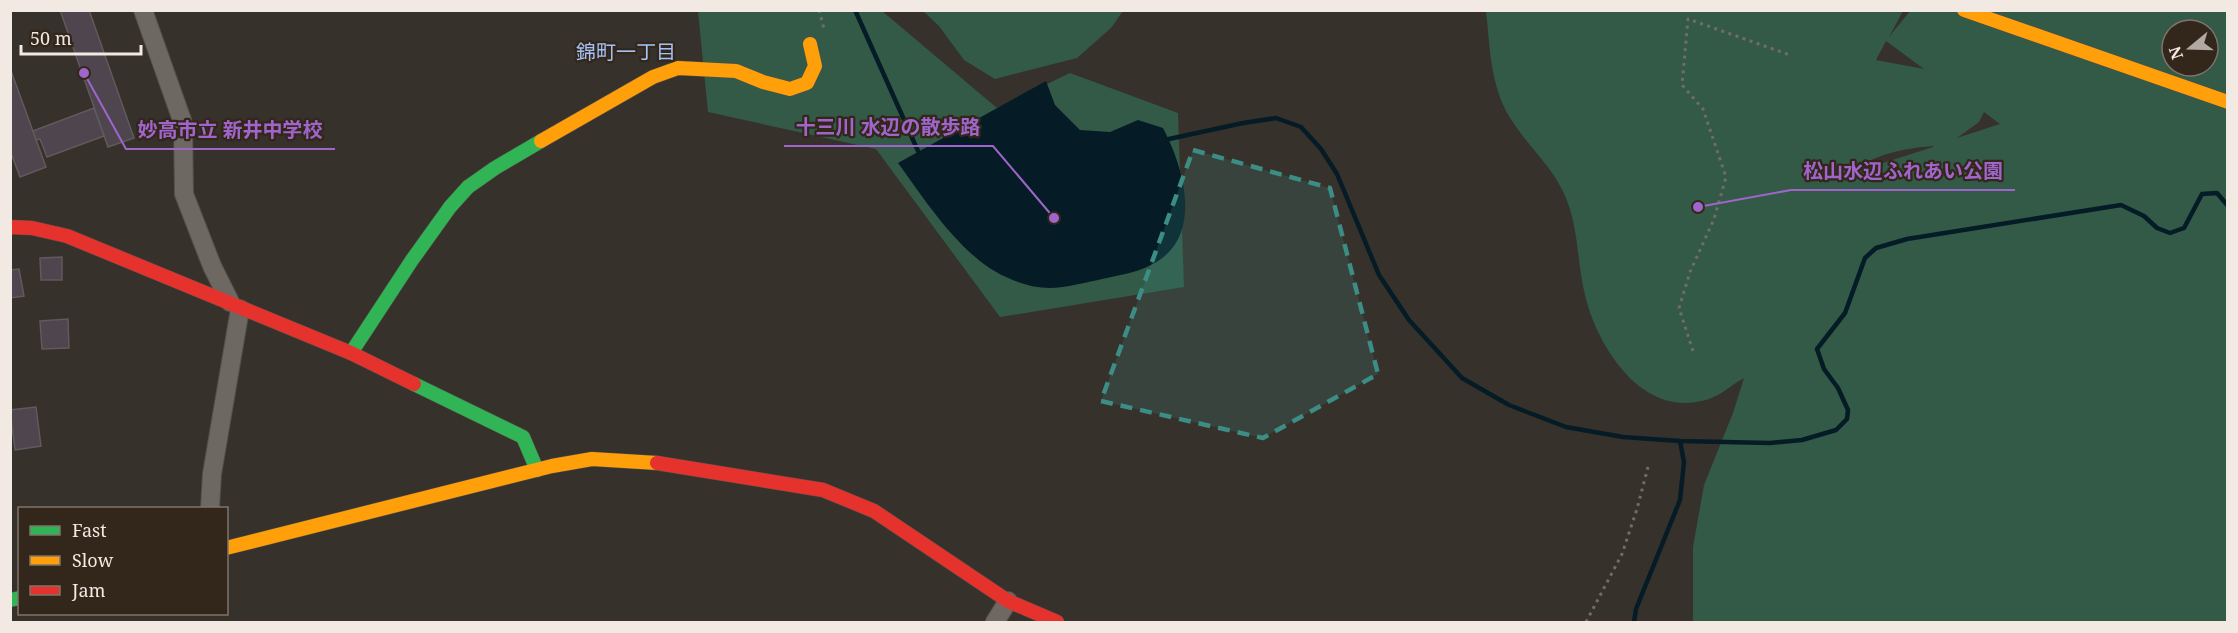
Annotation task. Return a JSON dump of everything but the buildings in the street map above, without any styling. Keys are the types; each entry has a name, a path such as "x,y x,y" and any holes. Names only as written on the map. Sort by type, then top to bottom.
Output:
{"street":[{"path":"143,10 183,123 184,194 212,266 235,306 212,474 210,507"},
{"path":"1964,10 2228,102"},
{"path":"351,353 450,207 468,188 495,168 652,77 678,68 736,71 763,82 790,89 807,83 815,66 810,44"},
{"path":"10,227 32,228 67,237 351,353 523,437 537,470"},
{"path":"228,547 537,470 592,459 650,462 824,490 874,511 1008,601 1057,622"},
{"path":"995,622 1008,601"}],"path":[{"path":"1693,351 1679,308 1690,272 1714,219 1726,177 1703,109 1682,85 1688,19 1790,55"},
{"path":"1586,622 1622,555 1648,467"}],"highlighted area":[{"path":"1193,150 1330,188 1378,374 1263,438 1101,401"}],"green space":[{"path":"698,11 882,11 997,108 1070,73 1178,113 1184,287 1000,317 876,149 708,112"},
{"path":"923,11 1123,11 1111,28 1077,58 995,79 964,60 939,26"},
{"path":"1486,11 1903,11 1889,37 1910,11 2227,11 2227,622 1693,622 1693,547 1704,485 1733,413 1744,378 1722,393 1704,401 1675,402 1656,396 1638,385 1623,370 1610,353 1591,314 1582,283 1576,234 1561,186 1509,116 1498,91 1492,65","holes":["1886,41 1924,69 1876,60","1984,112 2000,124 1957,138 1979,122","1933,147 1852,173 1860,166 1879,157 1901,150"]}],"water":[{"path":"1046,81 1055,105 1080,130 1110,132 1138,120 1163,128 1178,163 1183,183 1184,221 1178,239 1168,253 1151,265 1125,274 1052,288 1031,286 1006,277 974,256 960,242 932,210 898,163"}],"waterway":[{"path":"855,10 918,151"},
{"path":"1169,139 1276,118 1301,127 1321,149 1337,174 1379,275 1409,320 1462,378 1509,405 1566,427 1623,437 1680,441 1770,443 1802,440 1836,430 1847,419 1848,410 1838,388 1824,369 1817,349 1845,313 1865,258 1876,248 1907,239 2121,205 2144,216 2157,228 2170,233 2184,228 2202,194 2217,193 2228,206"},
{"path":"1634,622 1636,609 1680,500 1684,462 1680,441"}],"traffic: fast":[{"path":"351,353 450,207 468,187 541,141"},
{"path":"414,384 523,437 537,470"},
{"path":"10,600 18,598"}],"traffic: slow":[{"path":"1964,10 2228,102"},
{"path":"541,141 653,77 678,68 736,71 763,82 790,89 807,83 815,66 810,44"},
{"path":"228,547 552,466 592,459 657,463"}],"traffic: jam":[{"path":"10,227 32,228 67,236 351,353 414,384"},
{"path":"657,463 823,490 874,511 1008,601 1057,622"}],"place":[{"name":"妙高市立 新井中学校","path":"84,73"},
{"name":"松山水辺ふれあい公園","path":"1698,207"},
{"name":"十三川 水辺の散歩路","path":"1054,218"}],"district":[{"name":"錦町一丁目","path":"626,52"}]}
